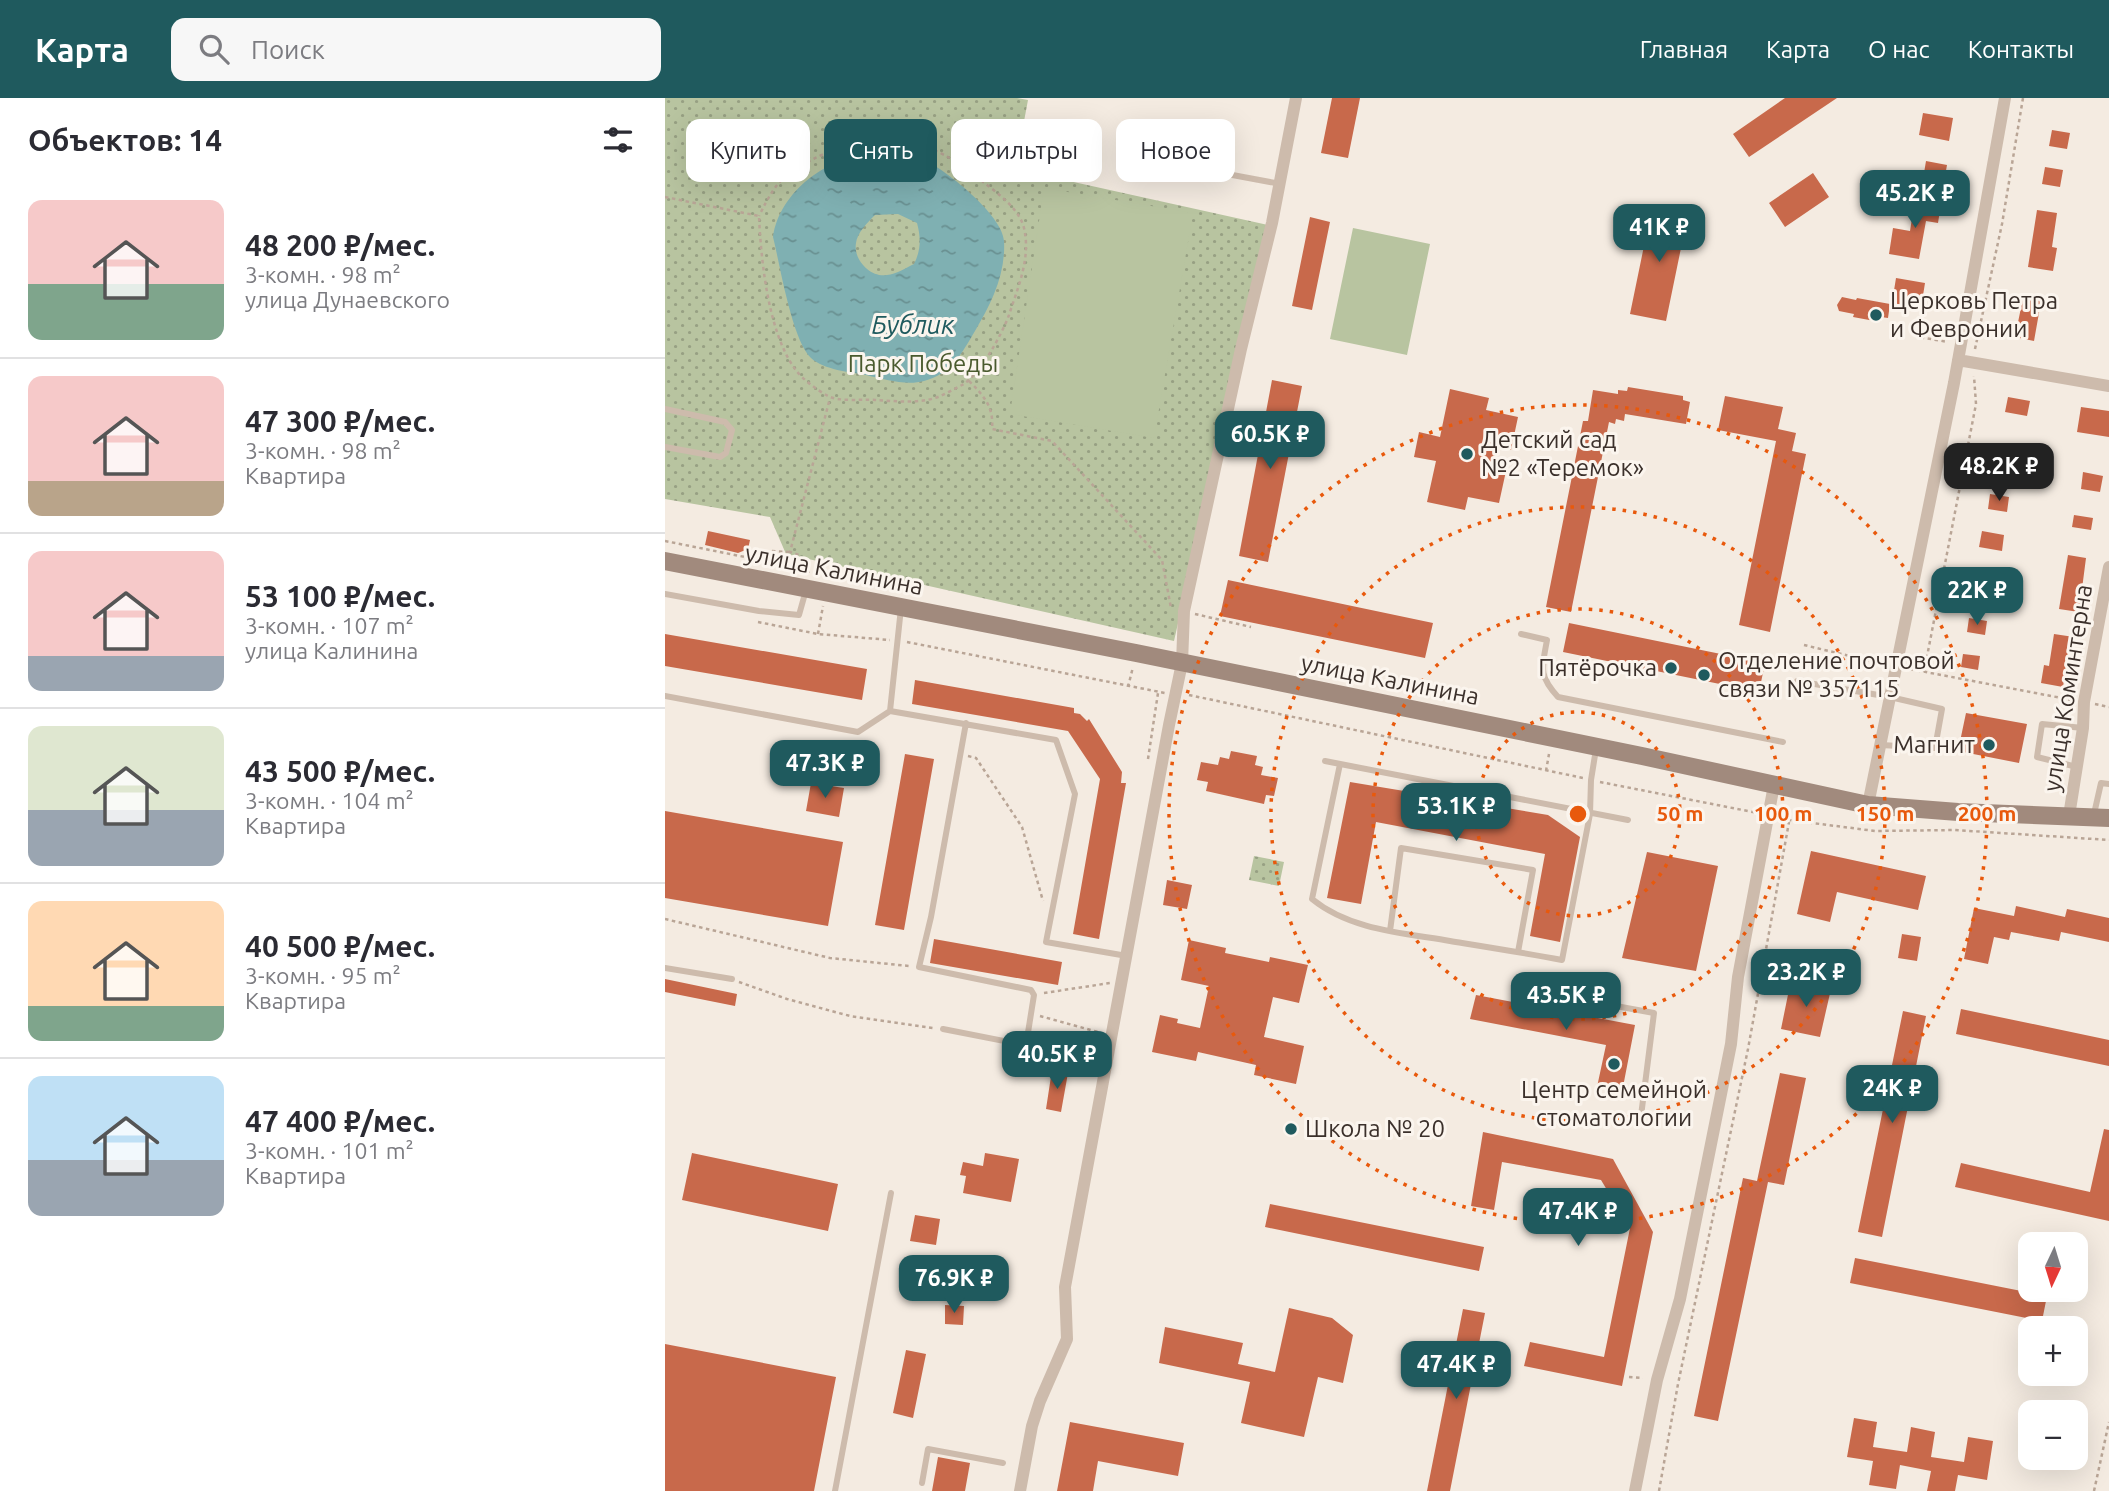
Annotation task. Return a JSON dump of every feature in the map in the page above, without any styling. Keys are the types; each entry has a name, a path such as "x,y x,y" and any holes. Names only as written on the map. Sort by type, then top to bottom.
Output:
{"main road":[{"name":"улица Калинина","path":"665,561 1597,747 1868,805 2101,818"}],"street":[{"path":"1020,1491 1032,1426 1067,1339 1065,1287 1182,663 1184,611 1238,362 1281,184 1296,98"},
{"path":"1868,805 1958,360 2004,98"},
{"path":"1958,360 2109,386"},
{"name":"улица Коминтерна","path":"2069,816 2083,728 2084,702 2109,567"},
{"path":"1635,1491 1657,1380 1680,1299 1731,1044 1738,977 1774,785"}],"lane":[{"path":"1235,175 1281,184"},
{"path":"665,410 725,422 732,430 726,453 720,457 665,447"},
{"path":"665,594 759,611 799,615 806,590"},
{"path":"891,711 901,608"},
{"path":"1521,634 1547,640 1542,668 1544,681 1558,697 1783,742"},
{"path":"1797,681 1942,709 1934,748 1881,746"},
{"path":"665,696 858,732 891,711 1056,740 1075,793 1046,942 1127,956"},
{"path":"966,723 931,917 919,967 1031,990 1034,995 1026,1045"},
{"path":"2077,767 2037,757 2042,724 2083,728"},
{"path":"1340,764 1312,899 1327,912 1390,931 1562,960 1590,814 1591,780 1597,747"},
{"path":"1325,761 1629,820"},
{"path":"2101,818 2101,783 2109,784"},
{"path":"1390,931 1401,848 1533,870 1518,952"},
{"path":"665,968 732,979"},
{"path":"1594,1002 1654,1013 1641,1116"},
{"path":"943,1029 1107,1061"},
{"path":"835,1491 891,1193"},
{"path":"922,1483 928,1449 1003,1463"}],"path":[{"path":"1924,672 1976,404 1972,363 2002,224 2024,98"},
{"path":"888,137 921,144 963,165 1011,206 1023,224 1026,241 1024,272 1003,331 969,381 937,398 901,401 830,398 795,370 782,344 760,254 759,216 773,188 795,167 847,143 888,137"},
{"path":"665,197 759,216"},
{"path":"1922,318 1919,337 1976,347"},
{"path":"969,381 993,413 992,429 1052,441 1162,560 1171,608 1251,627"},
{"path":"790,552 830,398"},
{"path":"665,541 760,560 771,551 799,555 809,573 827,581 818,634"},
{"path":"754,621 818,634 896,640 1158,693 1176,693 1789,822 1875,831 1955,830 2109,840"},
{"path":"1804,645 1896,667 2109,707"},
{"path":"961,753 976,758 1022,827 1040,898 1052,911"},
{"path":"1659,1491 1678,1384 1748,1049 1789,822"},
{"path":"665,919 839,960 919,967"},
{"path":"732,979 787,999 851,1016 943,1029"},
{"path":"1034,995 1112,983"},
{"path":"1031,1014 1102,1034"},
{"path":"2094,1491 2109,1422"}],"green space":[{"name":"Парк Победы","path":"665,98 1028,100 1024,119 951,119 951,182 1074,182 1268,225 1174,641 786,554 770,517 665,499"},
{"path":"1044,188 1193,213 1154,438 1010,414"},
{"path":"1353,228 1430,244 1407,355 1330,339"},
{"path":"1254,856 1284,862 1279,886 1249,880"}],"water":[{"name":"Бублик","path":"937,167 951,177 951,182 957,182 970,193 994,218 1001,230 1004,241 1003,265 987,310 955,362 933,378 910,383 837,370 816,362 804,349 792,319 773,237 777,220 785,205 796,191 823,169 824,182 937,182","holes":["898,214 917,223 920,244 914,264 894,273 875,274 869,271 857,256 857,239 875,215"]}],"building":[{"path":"1332,98 1360,98 1348,158 1321,153"},
{"path":"1785,98 1837,98 1749,157 1733,134"},
{"path":"1923,113 1953,118 1949,141 1919,135"},
{"path":"2052,130 2070,133 2067,149 2049,146"},
{"path":"1926,161 1947,165 1944,182 1923,179"},
{"path":"2045,167 2063,170 2060,187 2042,184"},
{"path":"1813,173 1829,197 1785,227 1769,203"},
{"path":"1915,199 1941,204 1938,223 1926,221 1919,259 1889,254 1893,228 1910,231"},
{"path":"1652,207 1688,214 1666,321 1630,314"},
{"path":"2037,210 2057,213 2052,247 2057,248 2053,271 2028,267"},
{"path":"1310,217 1330,222 1312,310 1292,306"},
{"path":"1896,278 1925,283 1921,308 1892,303"},
{"path":"2024,293 2042,296 2034,341 2015,337"},
{"path":"1842,297 1890,304 1888,318 1881,317 1880,322 1853,317 1854,314 1839,311 1837,305"},
{"path":"1272,380 1302,386 1268,562 1239,556"},
{"path":"1628,387 1683,396 1683,400 1690,402 1686,424 1625,414 1624,421 1616,419 1615,424 1609,422 1571,612 1546,607 1583,421 1588,421 1593,390 1618,394 1618,390 1627,391"},
{"path":"1450,389 1489,398 1486,410 1518,417 1511,450 1498,447 1493,468 1506,471 1499,503 1468,497 1465,510 1427,502 1436,461 1414,457 1419,432 1440,437"},
{"path":"1725,396 1783,407 1778,429 1796,433 1792,451 1806,454 1770,632 1739,625 1776,441 1718,430"},
{"path":"2008,397 2030,401 2027,416 2005,412"},
{"path":"2081,407 2109,411 2109,437 2077,432"},
{"path":"1999,455 2022,459 2019,474 1997,471"},
{"path":"2083,472 2103,476 2100,492 2081,489"},
{"path":"1990,494 2009,497 2007,512 1988,509"},
{"path":"2074,515 2093,518 2091,530 2072,527"},
{"path":"708,531 750,540 748,549 738,553 705,545"},
{"path":"1982,531 2004,535 2002,551 1979,547"},
{"path":"2068,555 2086,558 2079,612 2059,609"},
{"path":"1976,576 1995,579 1992,595 1973,592"},
{"path":"1228,580 1433,623 1425,658 1220,616"},
{"path":"1969,618 1987,621 1985,635 1967,632"},
{"path":"1569,623 1765,663 1759,692 1563,652"},
{"path":"665,634 867,669 862,700 665,666"},
{"path":"2054,634 2074,637 2071,652 2068,652 2063,687 2041,683 2044,665 2049,666"},
{"path":"1963,654 1980,656 1978,670 1961,667"},
{"path":"915,680 1074,708 1074,713 1080,714 1087,721 1089,719 1122,772 1121,783 1126,783 1099,939 1073,934 1100,779 1068,731 912,704"},
{"path":"1966,713 2027,724 2019,763 1958,751"},
{"path":"1231,751 1257,756 1255,765 1263,767 1261,775 1278,778 1274,796 1266,795 1264,804 1206,791 1208,782 1197,780 1201,762 1218,765 1220,757 1229,759"},
{"path":"905,754 934,759 904,930 875,925"},
{"path":"1350,782 1548,815 1580,837 1560,942 1530,936 1545,854 1376,822 1361,904 1327,898"},
{"path":"811,783 844,788 839,817 806,811"},
{"path":"665,811 843,842 828,926 665,898"},
{"path":"1811,851 1926,876 1918,910 1837,892 1830,922 1797,914"},
{"path":"1647,852 1718,866 1696,971 1622,958"},
{"path":"1167,880 1192,885 1187,909 1163,905"},
{"path":"2016,906 2065,917 2067,909 2109,918 2109,942 2061,932 2059,941 2011,932 2009,940 1994,937 1988,964 1964,959 1974,908 2014,916"},
{"path":"1902,934 1921,937 1917,961 1898,958"},
{"path":"934,939 1062,962 1058,985 930,963"},
{"path":"1189,940 1226,948 1225,953 1269,962 1270,957 1308,965 1299,1003 1273,997 1264,1037 1304,1046 1296,1084 1254,1075 1256,1065 1198,1052 1196,1061 1152,1052 1160,1015 1178,1019 1177,1023 1200,1028 1209,986 1181,980"},
{"path":"665,979 737,994 735,1006 665,992"},
{"path":"1791,980 1831,989 1820,1037 1781,1029"},
{"path":"1476,995 1635,1025 1622,1092 1597,1087 1606,1045 1470,1019"},
{"path":"1961,1009 2109,1040 2109,1066 1956,1034"},
{"path":"1903,1011 1926,1016 1882,1237 1858,1232"},
{"path":"1005,1056 1031,1060 1029,1073 1003,1068"},
{"path":"1052,1070 1068,1073 1061,1112 1046,1109"},
{"path":"1780,1073 1806,1078 1784,1185 1768,1182 1718,1421 1694,1416 1743,1178 1757,1181"},
{"path":"2104,1129 2109,1130 2109,1221 1955,1187 1961,1163 2090,1192"},
{"path":"1483,1132 1613,1159 1653,1232 1622,1386 1524,1366 1530,1342 1604,1357 1630,1228 1601,1180 1502,1162 1494,1210 1471,1206"},
{"path":"692,1153 838,1184 828,1231 682,1200"},
{"path":"985,1153 1019,1159 1011,1202 963,1193 966,1176 960,1175 963,1162 983,1166"},
{"path":"1270,1204 1484,1247 1479,1271 1265,1227"},
{"path":"915,1215 940,1219 936,1245 910,1241"},
{"path":"1855,1258 2018,1290 2018,1302 2046,1302 2043,1316 2018,1316 1850,1283"},
{"path":"945,1305 964,1306 963,1325 945,1324"},
{"path":"1289,1308 1332,1318 1353,1335 1343,1383 1318,1377 1304,1437 1241,1423 1250,1382 1159,1363 1165,1327 1243,1343 1238,1364 1275,1372"},
{"path":"1463,1309 1485,1313 1450,1491 1427,1491"},
{"path":"665,1344 836,1377 814,1491 665,1491"},
{"path":"906,1350 926,1354 913,1418 893,1413"},
{"path":"1854,1418 1877,1422 1873,1447 1907,1452 1911,1427 1935,1432 1931,1457 1964,1462 1968,1437 1993,1441 1987,1480 1958,1475 1955,1491 1927,1491 1931,1471 1900,1465 1896,1489 1869,1485 1873,1461 1847,1457"},
{"path":"1070,1422 1184,1443 1178,1476 1098,1461 1093,1491 1057,1491"},
{"path":"938,1457 970,1463 965,1491 932,1491"}],"place":[{"name":"Церковь Петра и Февронии","path":"1876,315"},
{"name":"Детский сад №2 «Теремок»","path":"1467,454"},
{"name":"Пятёрочка","path":"1671,668"},
{"name":"Отделение почтовой связи № 357115","path":"1704,675"},
{"name":"Магнит","path":"1989,745"},
{"name":"Центр cемейной cтоматологии","path":"1614,1064"},
{"name":"Школа № 20","path":"1291,1129"}]}
